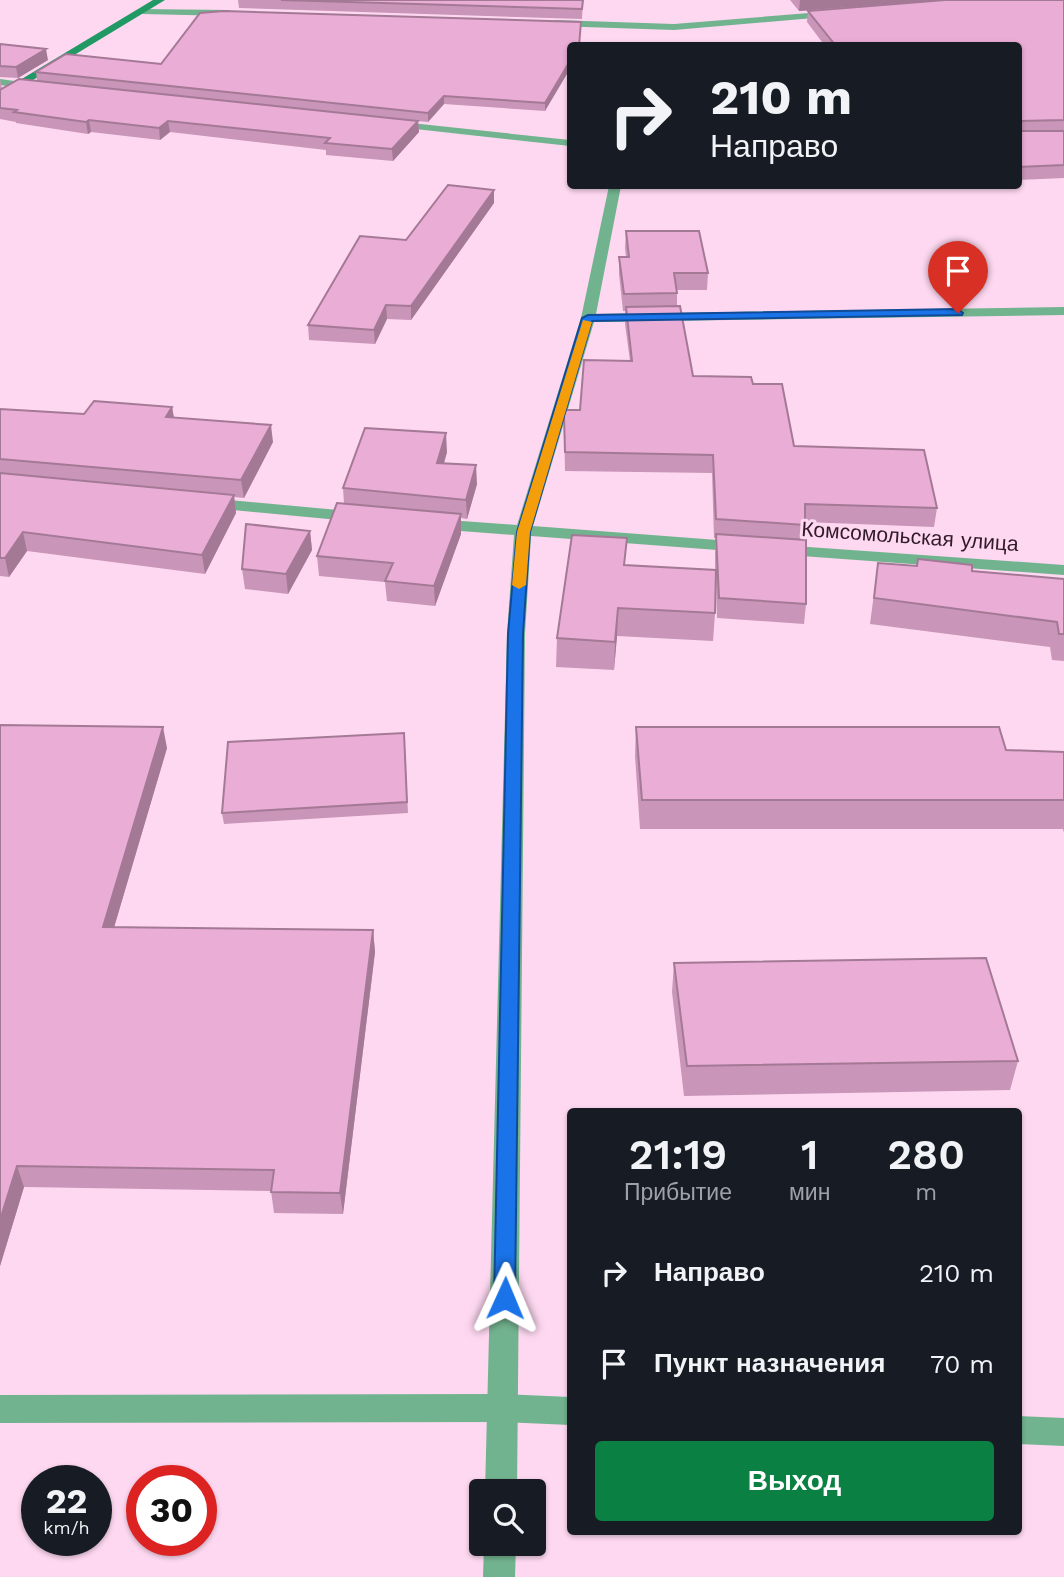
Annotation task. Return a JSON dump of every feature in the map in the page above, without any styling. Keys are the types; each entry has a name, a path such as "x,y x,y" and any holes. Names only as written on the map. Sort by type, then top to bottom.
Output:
{"main road":[{"path":"0,97 160,0"}],"street":[{"path":"143,11 240,14"},
{"path":"548,23 672,32 849,13"},
{"path":"0,82 48,88"},
{"path":"378,122 567,143"},
{"path":"501,1479 516,634 523,532 588,318 614,189"},
{"path":"588,318 1064,311"},
{"path":"193,501 372,518"},
{"name":"Комсомольская улица","path":"413,522 1064,570"},
{"path":"0,1409 503,1408 567,1411"},
{"path":"1022,1430 1064,1432"},
{"path":"499,1577 500,1556"}],"building":[{"path":"281,0 583,0 582,9"},
{"path":"945,0 1064,0 1064,120 1022,121 1022,42 833,42 808,11"},
{"path":"224,11 581,22 579,42 567,42 567,66 545,103 444,96 428,113 36,72 66,54 161,64 200,13"},
{"path":"0,44 46,49 16,67 0,66"},
{"path":"19,79 418,121 392,149 325,143 330,138 168,121 159,128 89,120 86,122 0,108 0,90"},
{"path":"1022,131 1064,131 1064,165 1022,167"},
{"path":"448,185 494,190 411,306 386,305 374,330 308,325 360,236 406,240"},
{"path":"626,231 699,231 708,273 674,273 677,293 624,294 619,257 629,257"},
{"path":"680,306 693,376 751,377 753,384 782,384 794,446 924,450 937,508 805,504 805,525 716,519 713,455 565,452 564,415 566,410 580,410 584,360 632,361 626,307"},
{"path":"94,401 172,407 166,417 271,425 241,480 0,459 0,409 84,414"},
{"path":"365,428 446,433 437,463 476,465 466,500 343,488"},
{"path":"0,473 234,495 202,555 23,532 5,558 0,558"},
{"path":"337,503 461,514 434,586 385,581 393,563 317,556"},
{"path":"246,524 310,531 286,574 242,569"},
{"path":"716,534 806,540 806,604 719,598"},
{"path":"572,535 627,538 624,565 716,570 715,613 618,608 615,642 557,638"},
{"path":"918,559 972,565 972,571 1064,579 1064,634 1059,634 1057,622 874,598 878,563 917,566"},
{"path":"0,725 163,727 103,927 373,930 340,1193 271,1192 274,1170 17,1166 0,1220"},
{"path":"636,727 999,727 1006,750 1064,752 1064,800 642,800"},
{"path":"404,733 407,802 222,813 228,742"},
{"path":"986,958 1018,1061 687,1066 674,963"}],"slow traffic":[{"path":"519,585 523,532 586,322"}],"route":[{"path":"505,1298 516,634 523,532 588,318 958,313"}]}
